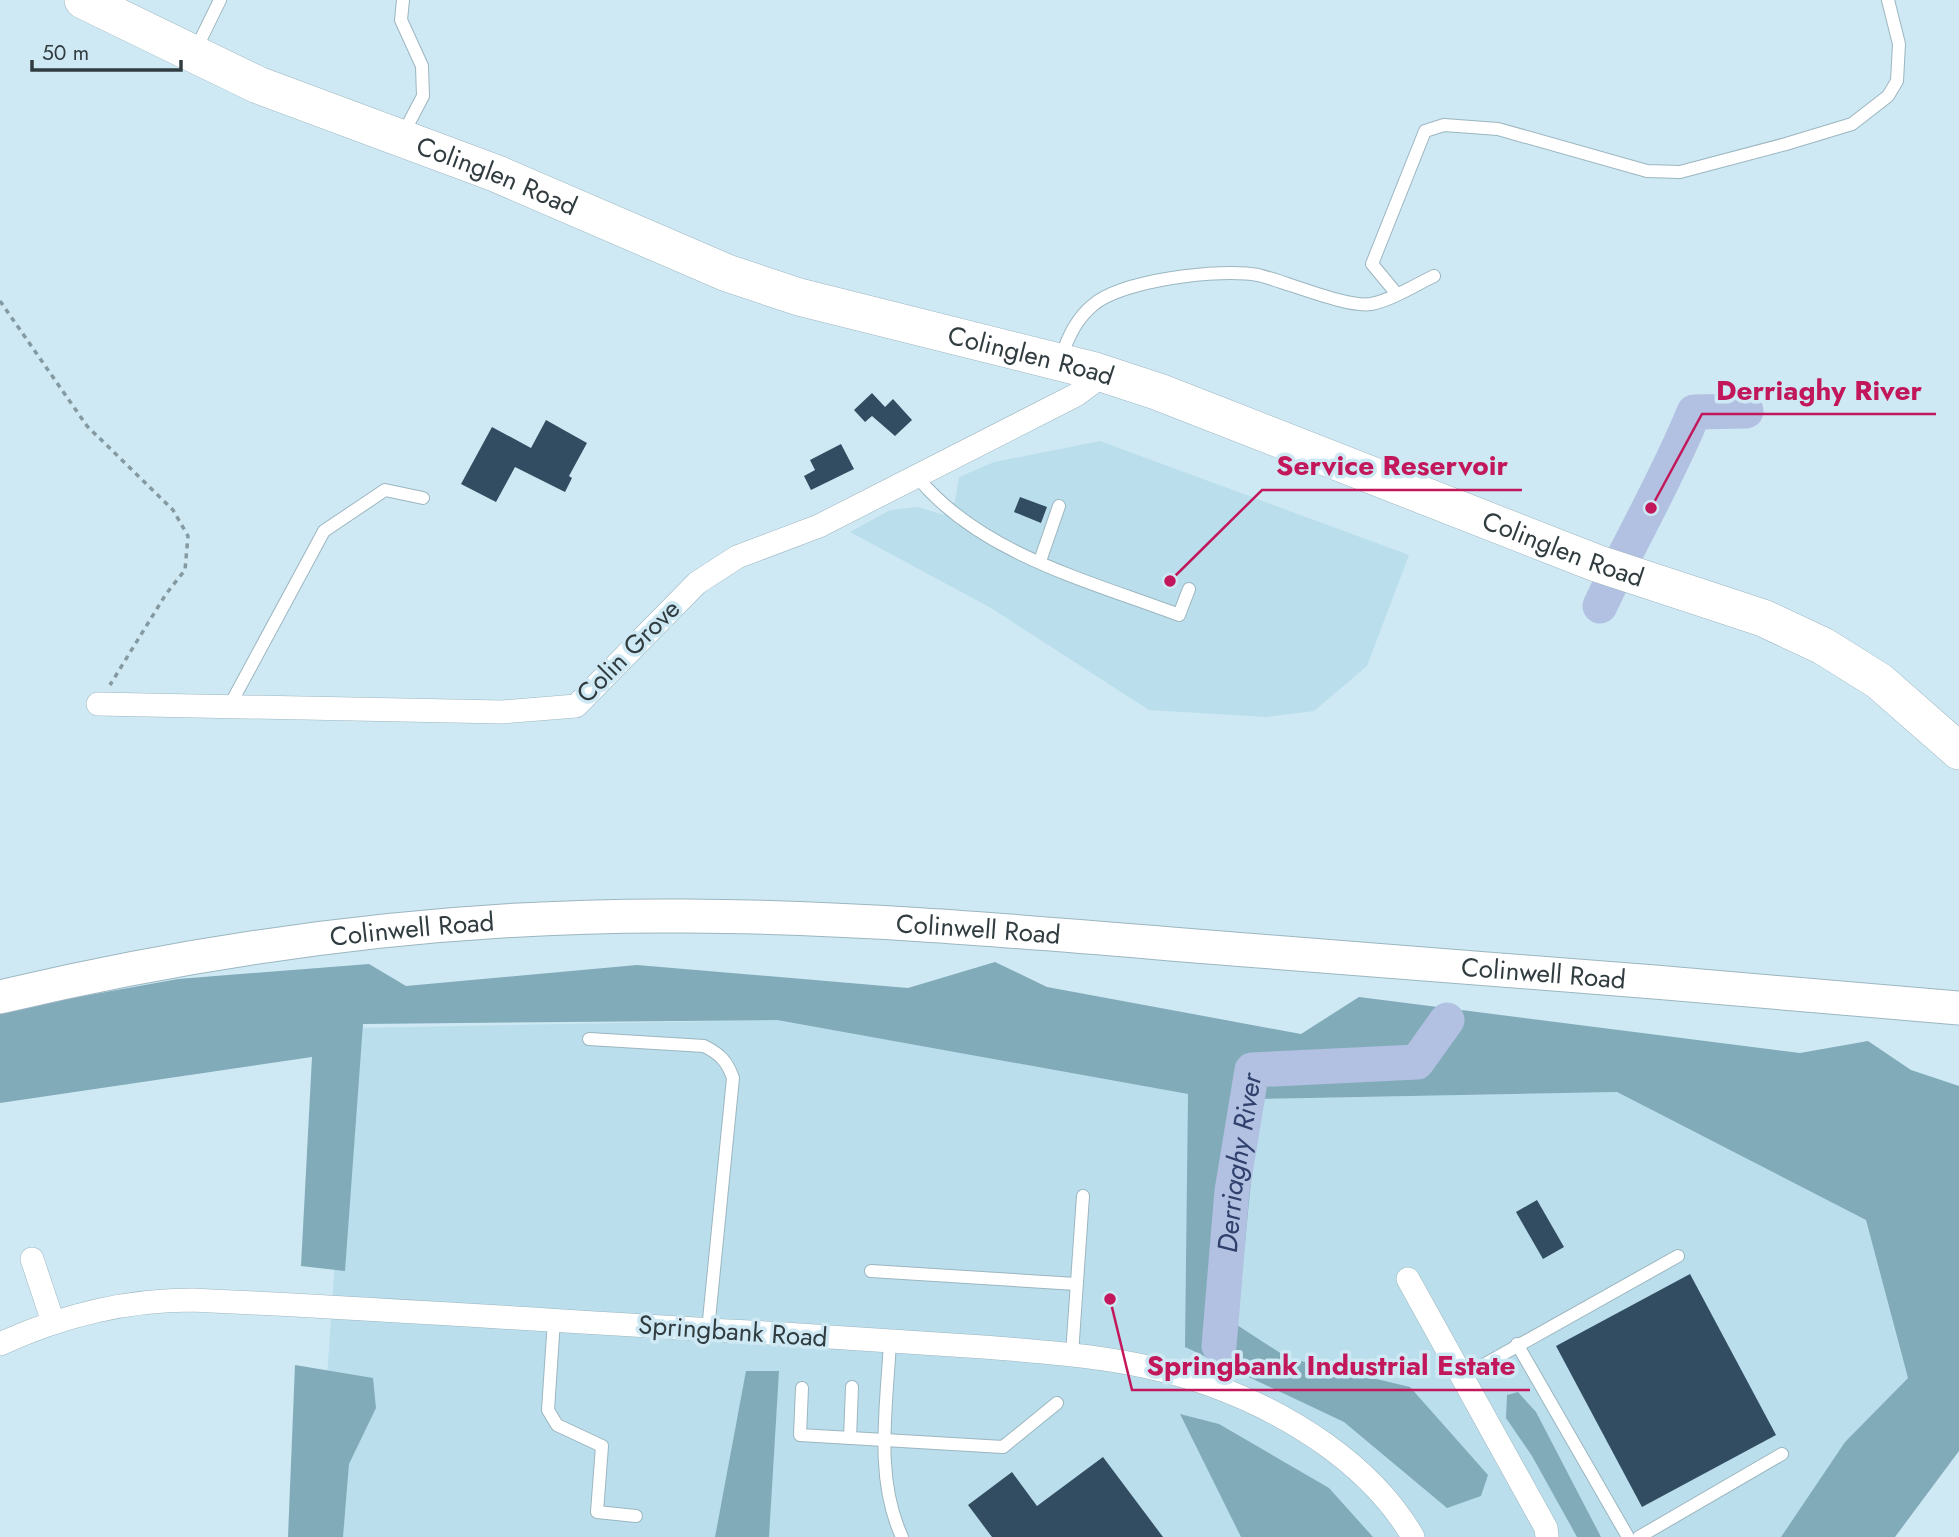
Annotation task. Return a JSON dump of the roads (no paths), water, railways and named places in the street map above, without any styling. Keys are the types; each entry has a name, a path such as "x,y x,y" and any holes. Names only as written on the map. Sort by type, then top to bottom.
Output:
{"main road":[{"name":"Colinglen Road","path":"83,0 258,85 495,173 739,277 873,317 1095,371 1224,416 1596,563 1763,618 1823,646 1879,681 1959,751"}],"street":[{"name":"Colin Grove","path":"99,704 502,712 576,706 697,583 737,557 819,526 918,478 1076,395 1091,384 1095,371"},
{"name":"Colinwell Road","path":"0,997 137,968 318,939 533,920 683,916 956,927 1959,1009"},
{"path":"32,1259 53,1322"},
{"path":"1408,1279 1546,1528 1548,1537"},
{"name":"Springbank Road","path":"0,1344 53,1322 118,1306 171,1300 554,1320 1108,1358 1210,1385 1271,1413 1333,1450 1361,1473 1388,1500 1413,1537"}],"lane":[{"path":"193,54 220,0"},
{"path":"402,137 424,96 422,66 401,20 403,0"},
{"path":"1396,293 1372,264 1425,131 1444,125 1498,129 1647,171 1681,172 1786,144 1852,124 1888,96 1896,81 1899,44 1888,0"},
{"path":"1060,362 1066,341 1079,318 1095,303 1161,280 1205,273 1257,275 1307,292 1369,304 1434,276"},
{"path":"918,478 930,492 979,533 1040,561 1179,615 1189,589"},
{"path":"230,705 324,531 384,490 423,498"},
{"path":"1040,561 1059,506"},
{"path":"589,1039 704,1046 717,1052 727,1063 733,1078 708,1330"},
{"path":"1072,1354 1083,1196"},
{"path":"1462,1377 1678,1256"},
{"path":"871,1271 1076,1284"},
{"path":"554,1320 548,1410 556,1425 602,1446 597,1512 636,1516"},
{"path":"890,1341 887,1494 902,1537"},
{"path":"1517,1344 1628,1537"},
{"path":"850,1438 852,1387"},
{"path":"802,1388 800,1435 886,1441 1003,1447 1057,1403"},
{"path":"1639,1537 1782,1454"}],"waterway":[{"name":"Derriaghy River","path":"1600,606 1694,412 1746,411"},
{"name":"Derriaghy River","path":"1219,1346 1232,1191 1252,1070 1417,1062 1447,1020"}],"place":[{"name":"Derriaghy River","path":"1651,508"},
{"name":"Service Reservoir","path":"1170,581"},
{"name":"Springbank Industrial Estate","path":"1110,1299"}]}
